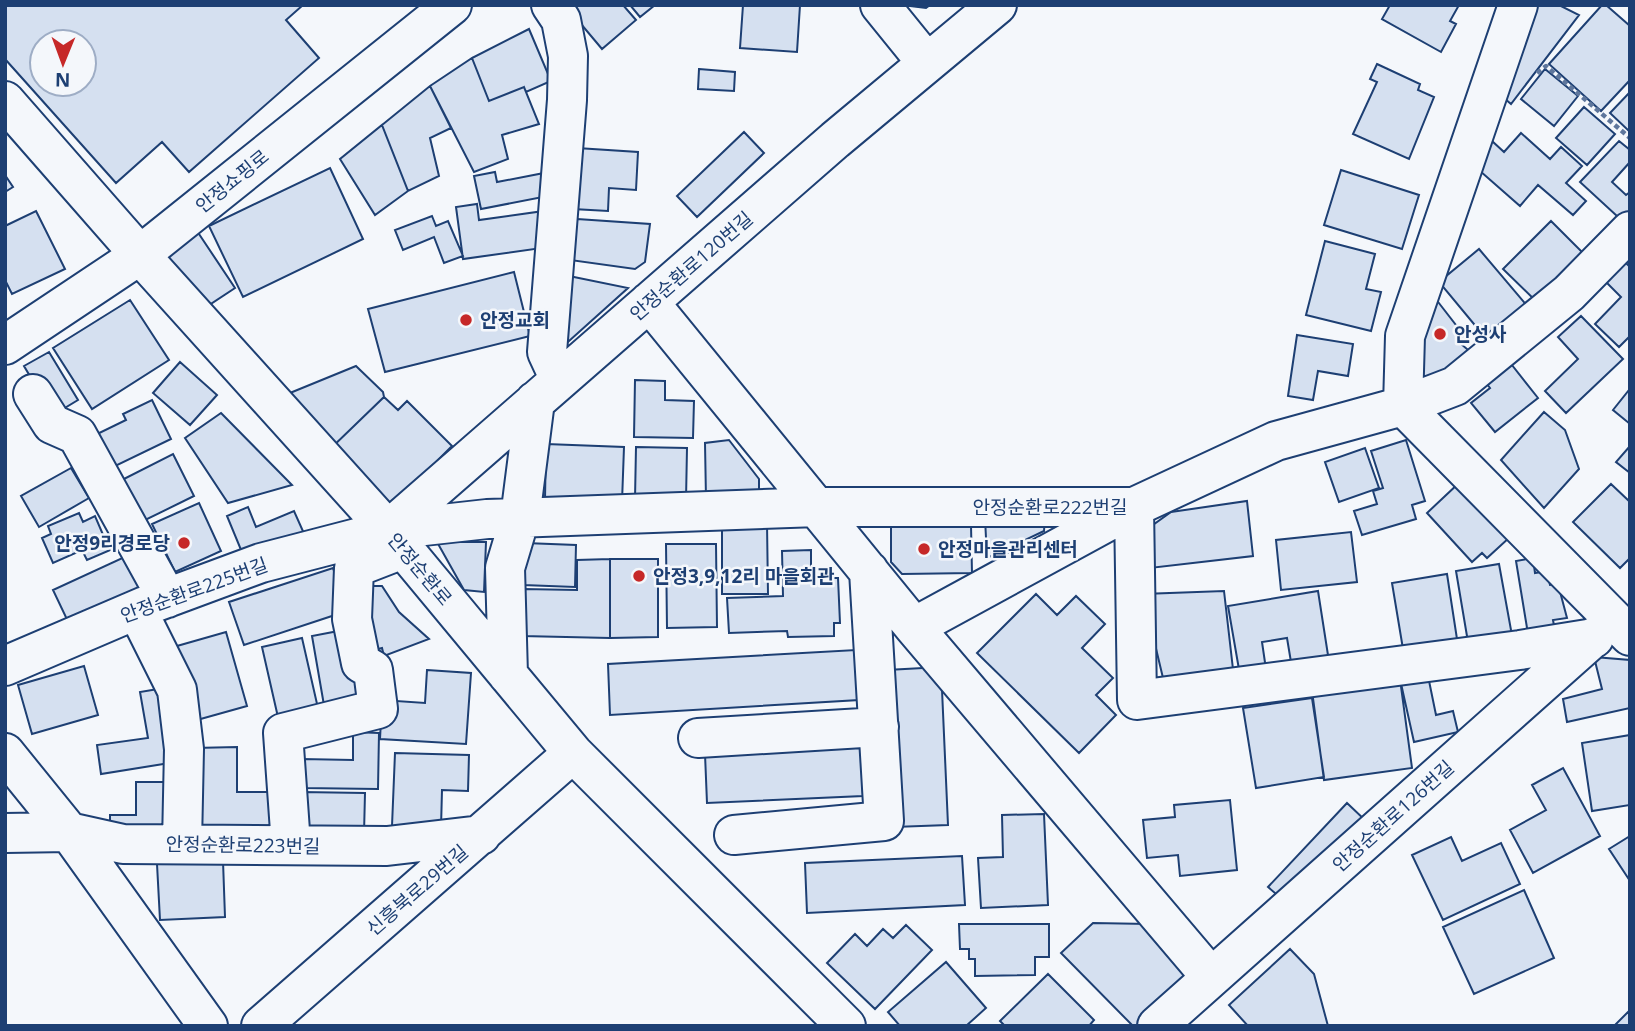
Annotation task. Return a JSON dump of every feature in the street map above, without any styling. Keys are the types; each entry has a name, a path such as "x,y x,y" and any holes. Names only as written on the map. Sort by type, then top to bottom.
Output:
{"street":[{"path":"508,675 505,568 520,518 548,390 547,352 567,100 568,56 561,20 551,5"},
{"path":"880,5 927,63"},
{"name":"안정순환로120번길","path":"395,540 548,390 835,140 997,5"},
{"path":"915,627 1134,508 1137,700 1520,650 1617,625 1403,406 1405,336 1518,5"},
{"name":"안정쇼핑로","path":"5,345 140,255 430,12"},
{"name":"안정순환로","path":"5,101 395,540 573,752 846,1026"},
{"name":"안정순환로222번길","path":"395,540 520,518 817,508 1134,508 1276,441 1403,406 1455,386 1569,293 1630,231"},
{"path":"649,302 915,627 1211,977"},
{"path":"33,394 51,424 77,435 152,604 177,690 184,750 182,844"},
{"path":"291,845 283,733 378,709 373,670 361,663 352,619 354,568 395,540"},
{"name":"안정순환로225번길","path":"5,666 152,604 261,564 395,540"},
{"path":"734,835 884,821 869,571"},
{"name":"안정순환로126번길","path":"1157,1026 1617,625"},
{"path":"698,738 879,727"},
{"name":"신흥북로29번길","path":"261,1026 573,752"},
{"path":"5,753 69,832 208,1026"},
{"name":"안정순환로223번길","path":"5,833 69,832 123,844 387,846 481,835"}],"path":[{"path":"1533,79 1540,69 1546,66 1630,138"}],"building":[{"path":"5,5 303,5 286,20 319,58 189,172 162,142 116,183 40,98 98,98 98,28 28,28 28,85 5,59"},
{"path":"565,5 623,5 636,20 602,49"},
{"path":"630,5 655,5 640,17"},
{"path":"743,5 800,5 797,52 740,48"},
{"path":"902,5 930,5 926,8"},
{"path":"1390,5 1459,5 1450,21 1456,24 1441,52 1382,19"},
{"path":"1528,5 1559,5 1579,15 1511,104 1497,92"},
{"path":"1602,5 1606,5 1630,26 1630,80 1601,111 1549,64"},
{"path":"529,29 551,81 526,92 524,87 489,101 472,58"},
{"path":"472,58 489,101 524,87 539,124 502,135 508,159 474,172 430,86"},
{"path":"1377,64 1420,84 1418,90 1434,97 1409,159 1353,134 1377,82 1370,79"},
{"path":"699,69 735,72 734,91 698,89"},
{"path":"1545,69 1578,96 1554,126 1521,99"},
{"path":"430,86 451,128 430,138 439,176 408,191 382,125"},
{"path":"1630,92 1630,132 1610,113"},
{"path":"1584,107 1615,134 1587,165 1556,138"},
{"path":"382,125 408,191 375,215 340,159"},
{"path":"744,132 764,153 697,217 677,196"},
{"path":"1521,133 1550,159 1561,147 1582,166 1566,183 1586,201 1573,215 1538,185 1520,206 1472,164 1492,141 1504,152"},
{"path":"1619,141 1630,150 1630,162 1612,182 1626,195 1630,192 1630,228 1580,182"},
{"path":"577,148 638,152 636,190 609,188 608,211 573,209"},
{"path":"330,168 363,239 243,297 209,226"},
{"path":"1341,170 1419,195 1402,249 1324,225"},
{"path":"495,172 497,182 544,173 548,196 481,209 474,176"},
{"path":"5,175 13,187 5,192"},
{"path":"477,204 479,220 544,211 549,247 463,259 456,207"},
{"path":"36,211 65,269 12,294 5,280 5,226"},
{"path":"432,216 436,226 448,221 463,256 444,263 434,237 403,250 395,230"},
{"path":"577,219 650,224 645,262 635,269 570,260"},
{"path":"1551,221 1591,261 1543,308 1503,269"},
{"path":"197,231 235,288 200,311 162,253"},
{"path":"1325,241 1375,254 1366,289 1381,292 1371,331 1306,315"},
{"path":"1479,249 1534,314 1493,347 1439,282"},
{"path":"1623,260 1630,267 1630,336 1619,347 1595,324 1621,297 1604,280"},
{"path":"514,272 530,336 385,372 368,309"},
{"path":"569,276 628,288 559,350"},
{"path":"1435,298 1466,338 1461,344 1474,355 1433,389 1419,379 1419,337"},
{"path":"130,300 169,360 92,409 53,348"},
{"path":"1581,316 1623,359 1566,413 1545,391 1578,359 1558,337"},
{"path":"1297,335 1353,344 1348,376 1318,371 1313,400 1288,396"},
{"path":"49,352 78,400 53,415 24,366"},
{"path":"1508,360 1538,398 1495,432 1471,403 1490,388 1483,379"},
{"path":"180,362 217,395 190,425 153,393"},
{"path":"356,366 383,392 384,397 327,452 285,395"},
{"path":"635,380 665,381 665,400 694,401 693,438 634,437"},
{"path":"1630,391 1630,424 1613,410"},
{"path":"384,397 398,410 407,401 452,446 405,493 380,513 327,452"},
{"path":"152,400 171,439 107,470 91,437 126,420 123,414"},
{"path":"1544,412 1565,430 1579,469 1544,508 1501,460"},
{"path":"221,413 292,485 228,503 185,438"},
{"path":"729,440 759,479 759,500 706,499 705,443"},
{"path":"1406,440 1425,501 1412,505 1416,519 1362,535 1354,511 1377,504 1373,491 1383,488 1371,451"},
{"path":"546,444 624,447 622,502 545,499"},
{"path":"1630,446 1630,473 1616,462"},
{"path":"636,447 687,448 686,500 635,499"},
{"path":"1365,448 1379,488 1339,502 1325,462"},
{"path":"173,454 194,496 133,526 112,485"},
{"path":"71,468 89,498 39,527 21,496"},
{"path":"1460,482 1510,537 1487,558 1482,553 1472,562 1427,513"},
{"path":"1611,484 1630,502 1630,558 1620,568 1573,522"},
{"path":"1247,501 1253,556 1150,568 1146,530 1171,512"},
{"path":"199,503 221,551 175,572 152,524"},
{"path":"248,507 256,527 294,511 306,538 246,562 227,516"},
{"path":"79,513 83,522 95,516 104,537 109,534 115,548 87,560 82,550 53,563 42,538 51,534 48,526"},
{"path":"1045,517 1044,531 987,558 985,518"},
{"path":"722,522 767,523 768,594 722,594"},
{"path":"971,525 972,573 902,574 891,562 891,527"},
{"path":"1351,532 1357,582 1281,590 1276,540"},
{"path":"437,542 486,542 484,592 464,590"},
{"path":"525,543 576,545 575,587 523,585"},
{"path":"666,544 716,544 717,627 667,628"},
{"path":"811,550 811,568 826,567 827,578 838,578 840,623 834,623 834,636 788,637 787,631 729,633 727,598 783,596 782,551"},
{"path":"131,554 149,593 72,630 53,590"},
{"path":"1533,558 1535,573 1547,571 1550,585 1558,584 1567,618 1553,620 1556,636 1529,640 1516,561"},
{"path":"610,559 658,559 658,637 610,638"},
{"path":"610,559 610,638 522,636 523,589 577,590 577,560"},
{"path":"1499,564 1513,641 1469,648 1456,571"},
{"path":"333,568 347,611 244,645 229,602"},
{"path":"1447,574 1459,652 1405,661 1392,583"},
{"path":"357,586 382,586 399,612 429,639 384,656 382,648 367,652"},
{"path":"1224,591 1234,678 1163,678 1143,594"},
{"path":"1318,591 1330,668 1293,674 1287,638 1262,642 1267,676 1241,681 1228,606"},
{"path":"1036,594 1057,615 1076,596 1105,624 1082,648 1113,678 1096,695 1116,715 1079,753 977,653"},
{"path":"349,629 374,703 325,711 312,636"},
{"path":"226,632 247,706 197,720 177,646"},
{"path":"302,638 320,717 280,726 262,647"},
{"path":"856,650 859,700 610,715 608,664"},
{"path":"1594,657 1630,660 1630,708 1567,722 1563,699 1602,689"},
{"path":"84,666 98,715 32,734 18,685"},
{"path":"941,667 948,825 894,827 887,670"},
{"path":"427,670 471,673 466,744 380,739 382,700 425,703"},
{"path":"1427,671 1436,715 1453,711 1458,732 1414,742 1400,679"},
{"path":"1400,679 1412,768 1324,780 1312,691"},
{"path":"170,687 182,761 101,774 97,745 148,738 140,692"},
{"path":"1312,698 1324,777 1256,788 1243,708"},
{"path":"353,732 379,733 378,789 302,788 302,759 353,760"},
{"path":"1630,735 1630,805 1592,811 1582,743"},
{"path":"237,747 237,792 280,792 281,837 195,838 194,748"},
{"path":"861,747 863,796 707,803 705,754"},
{"path":"395,753 469,755 468,791 442,790 441,828 392,826"},
{"path":"1563,768 1600,836 1533,873 1510,830 1546,810 1532,785"},
{"path":"136,782 169,782 168,837 110,836 110,815 136,815"},
{"path":"301,792 365,793 364,834 300,833"},
{"path":"1230,800 1237,870 1180,876 1178,855 1147,858 1143,820 1175,817 1174,805"},
{"path":"1347,803 1367,822 1289,905 1268,887"},
{"path":"1044,814 1048,905 981,908 978,858 1003,857 1002,815"},
{"path":"1630,836 1630,881 1609,849"},
{"path":"1451,837 1462,861 1501,843 1520,884 1443,920 1412,855"},
{"path":"962,856 965,905 807,913 805,863"},
{"path":"223,861 225,917 160,920 157,864"},
{"path":"1524,890 1554,958 1474,994 1443,927"},
{"path":"1093,923 1149,924 1191,972 1136,1026 1061,953"},
{"path":"959,924 1049,924 1049,957 1035,957 1035,975 975,976 975,959 969,959 969,949 960,949"},
{"path":"906,925 932,950 875,1009 827,963 855,934 867,946 883,929 893,938"},
{"path":"1290,949 1314,974 1328,1026 1248,1026 1229,1005"},
{"path":"946,962 986,1008 966,1026 900,1026 888,1012"},
{"path":"1048,974 1094,1020 1089,1026 1005,1026 1000,1021"},
{"path":"1629,1011 1630,1026 1614,1026"}],"place":[{"name":"안정교회","path":"466,320"},
{"name":"안성사","path":"1440,334"},
{"name":"안정9리경로당","path":"184,543"},
{"name":"안정마을관리센터","path":"924,549"},
{"name":"안정3,9,12리 마을회관","path":"639,576"}]}
